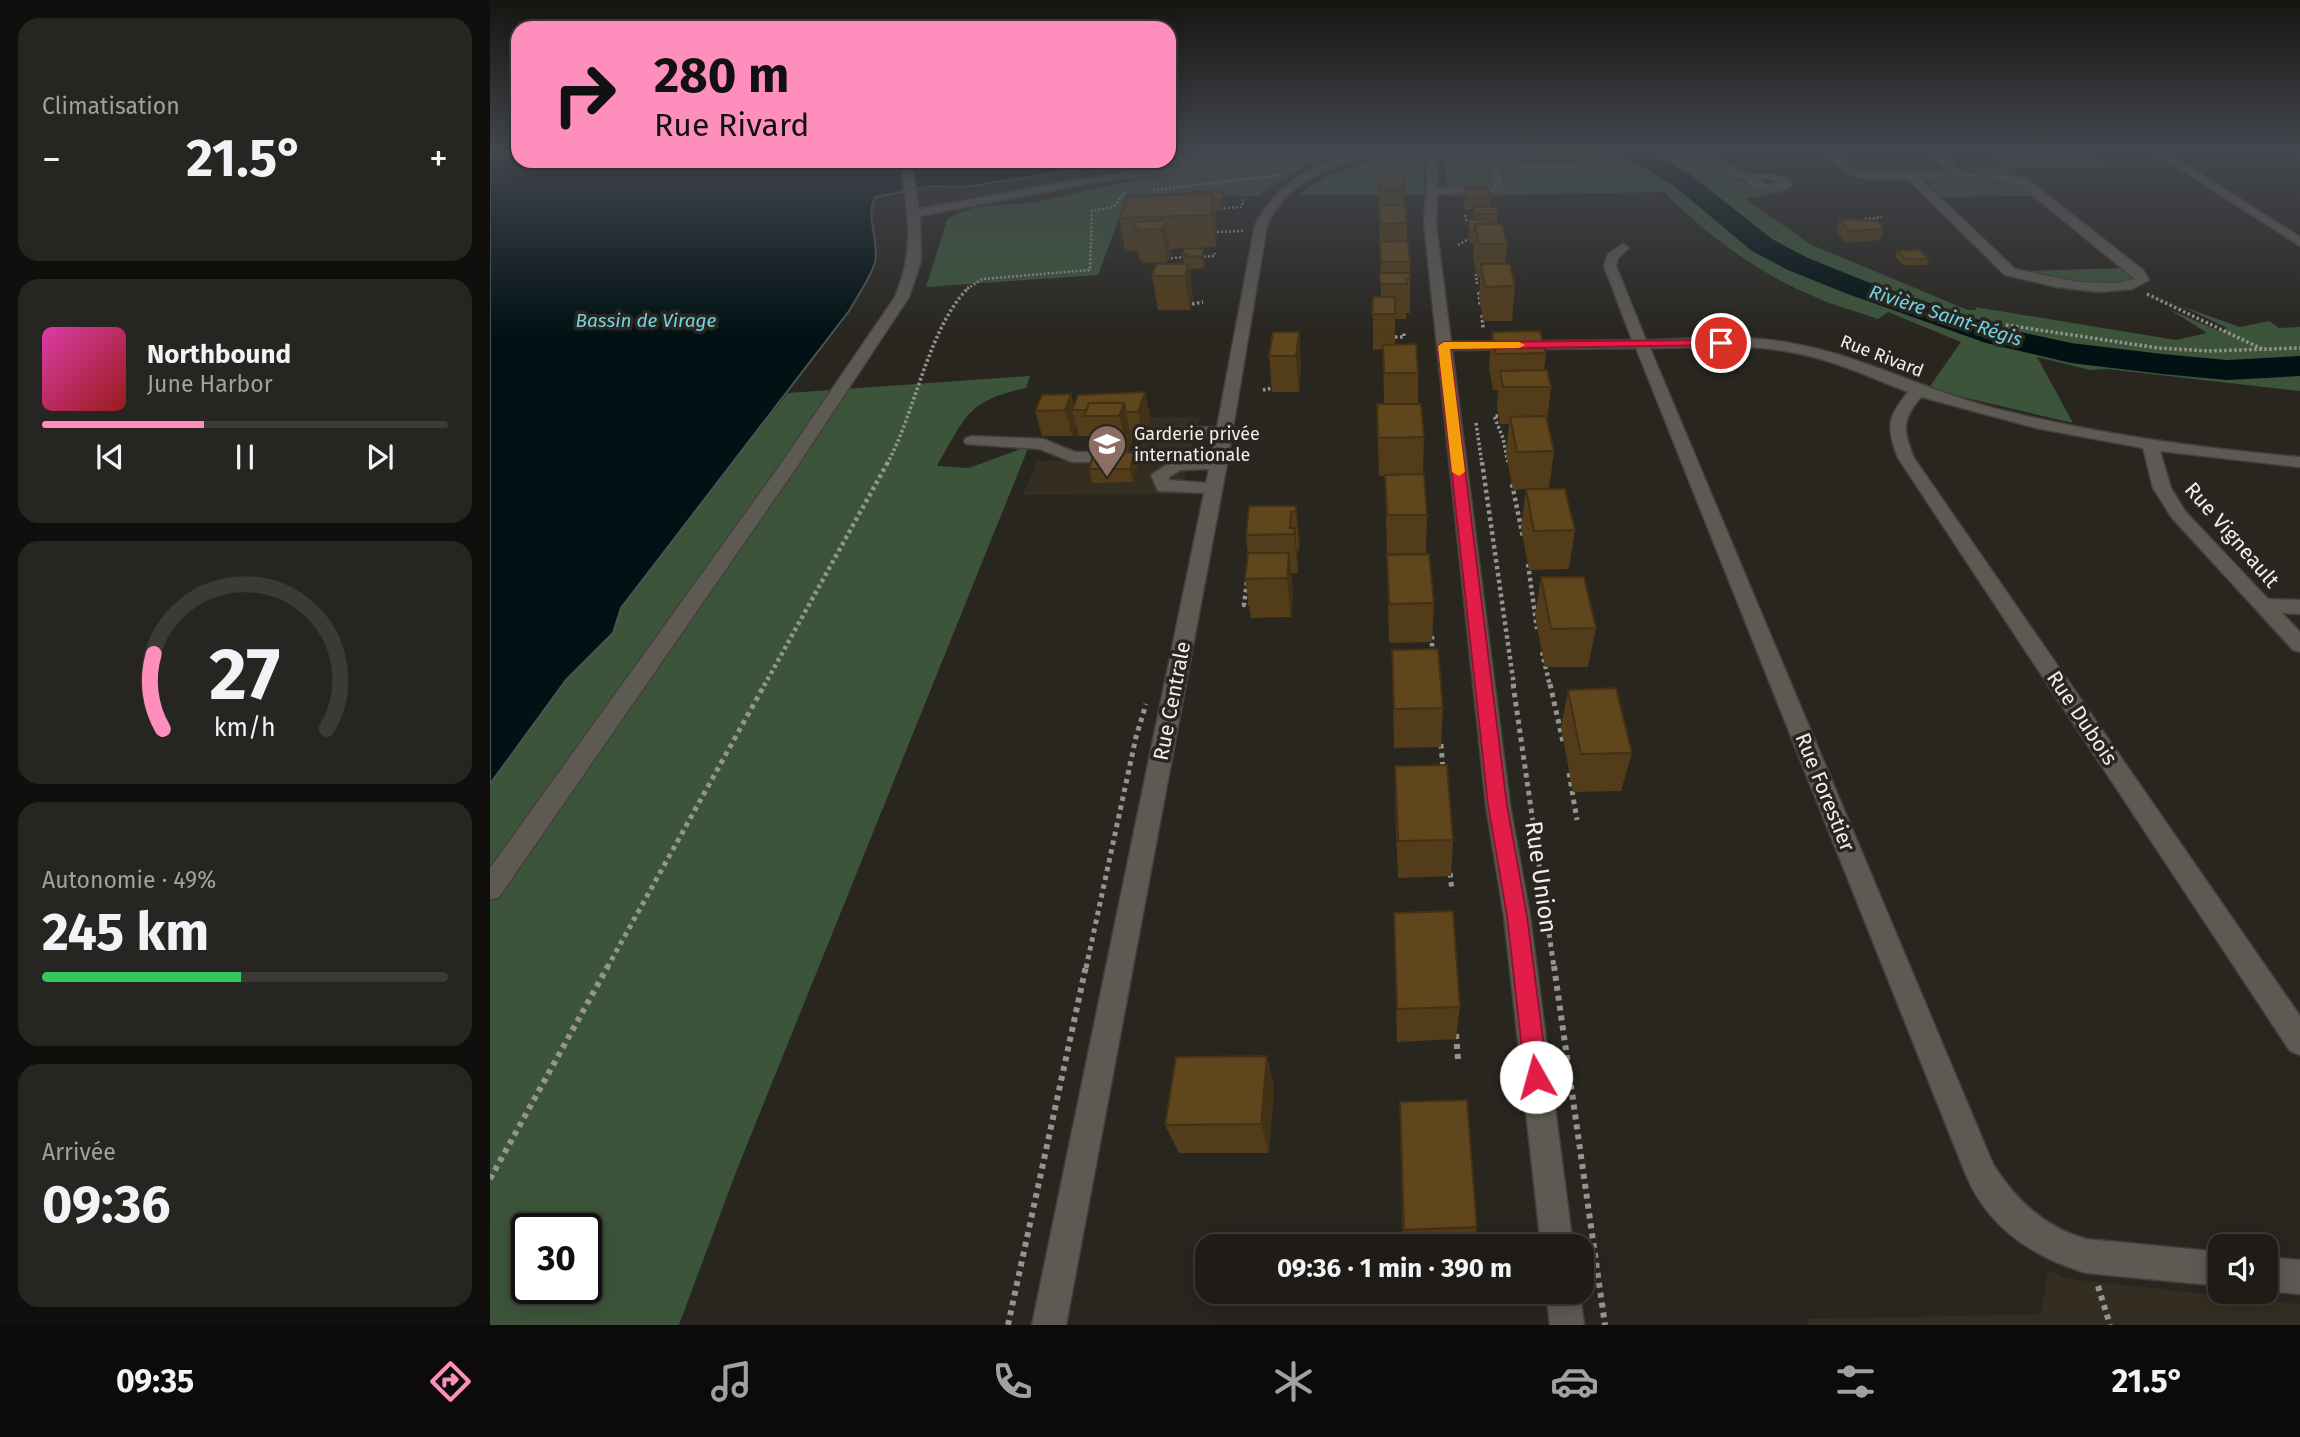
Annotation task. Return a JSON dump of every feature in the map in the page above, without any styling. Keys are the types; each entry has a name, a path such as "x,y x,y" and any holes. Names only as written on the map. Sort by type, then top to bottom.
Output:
{"street":[{"path":"490,889 785,471 902,298 911,277 916,253 918,235 915,213 921,212"},
{"name":"Rue Centrale","path":"1049,1325 1219,464 1259,237 1268,212"},
{"name":"Rue Union","path":"1429,212 1497,805 1517,916 1556,1234"},
{"path":"1948,212 2010,272 2028,278 2092,287 2132,286 2141,283 2143,278 2138,273 2063,212"},
{"path":"2253,212 2300,242"},
{"name":"Rue Forestier","path":"1623,248 1612,257 1610,266 1982,1175 2006,1210 2046,1243 2086,1256 2208,1268"},
{"name":"Rue Rivard","path":"1444,346 1746,343 1789,347 1853,363 1917,391 2063,428 2150,443 2300,461"},
{"name":"Rue Dubois","path":"1917,391 1899,413 1897,435 1906,458 2300,1041"},
{"path":"1156,433 1224,432"},
{"path":"972,441 1053,441 1072,457 1134,457"},
{"name":"Rue Vigneault","path":"2150,443 2162,488 2178,514 2300,645"},
{"path":"1214,488 1164,487 1160,475 1169,468 1184,464 1219,464"},
{"path":"2262,604 2300,607"},
{"path":"2278,1274 2300,1277"},
{"path":"1564,1304 1567,1325"}],"path":[{"path":"490,1179 900,440 942,327 961,295 982,279 1090,270 1092,212"},
{"path":"1465,215 1467,222 1474,222"},
{"path":"1851,224 1882,217"},
{"path":"1217,232 1245,230"},
{"path":"1458,245 1469,239"},
{"path":"1171,258 1203,258 1214,256 1215,253"},
{"path":"1476,274 1477,284"},
{"path":"2140,290 2263,350"},
{"path":"1479,292 1480,305"},
{"path":"1192,304 1203,302"},
{"path":"1482,315 1483,328"},
{"path":"2006,325 2060,336 2160,348 2300,348"},
{"path":"1395,337 1404,337 1404,332"},
{"path":"1263,390 1273,388"},
{"path":"1498,416 1494,416 1503,438 1508,463"},
{"name":"Rue Union","path":"1477,429 1605,1325"},
{"path":"1511,480 1523,537"},
{"path":"1527,558 1537,629"},
{"path":"1247,582 1244,604 1252,604"},
{"path":"1431,631 1432,654"},
{"path":"1542,652 1563,743"},
{"name":"Rue Centrale","path":"1008,1325 1136,737 1151,691"},
{"path":"1441,739 1443,773"},
{"path":"1569,773 1577,820"},
{"path":"1450,867 1452,891"},
{"path":"1455,1023 1458,1059"},
{"path":"2098,1282 2110,1325"}],"shaded area":[{"path":"1200,417 1190,453 1140,453 1143,438 1042,436 1050,418"},
{"name":"Garderie privée internationale","path":"1188,460 1181,494 1023,495 1037,461"},
{"path":"2048,1270 2066,1278 2208,1294 2208,1304 2278,1304 2278,1302 2300,1304 2300,1325 1808,1325 1806,1319 2041,1314"}],"green space":[{"path":"1121,212 1098,275 926,287 947,220 957,214"},
{"path":"1685,212 1764,212 1812,245 1968,310 1977,310 1975,307 2176,340 2207,333 2169,309 2219,331 2227,328 2181,306 2240,327 2269,321 2279,328 2300,327 2300,391 2107,369 2090,370 2037,357 2073,423 1928,389 1961,342 1888,312 1878,319 1792,287 1752,264"},
{"path":"2124,268 2132,278 2109,284 2060,280 2019,271"},
{"path":"1030,376 1026,388 1006,393 979,405 962,423 937,466 969,468 1029,446 736,1172 679,1325 490,1325 490,784 566,680 613,633 621,608 683,524 788,393"}],"water":[{"name":"Bassin de Virage","path":"490,212 871,212 876,245 875,262 849,311 621,608 613,633 566,680 490,784"}],"building":[{"path":"1122,212 1211,212 1211,215 1119,218"},
{"path":"1379,212 1406,212 1407,223 1380,224"},
{"path":"1474,212 1497,212 1497,214"},
{"path":"1487,219 1488,224 1475,224 1474,231 1470,231 1468,220"},
{"path":"1840,219 1878,221 1884,229 1849,231"},
{"path":"1163,220 1166,224 1161,229 1136,230 1137,227 1133,227 1134,222"},
{"path":"1475,224 1502,224 1507,244 1479,244"},
{"path":"1408,241 1410,262 1381,262 1380,242"},
{"path":"1203,248 1202,256 1186,257 1187,254 1182,254 1184,249"},
{"path":"1920,250 1929,259 1906,259 1897,251"},
{"path":"1156,264 1188,264 1185,276 1152,276"},
{"path":"1481,264 1510,264 1515,286 1485,287"},
{"path":"1380,273 1410,273 1410,279 1406,279 1407,284 1380,284"},
{"path":"1373,297 1395,297 1395,314 1372,314"},
{"path":"1540,331 1546,353 1496,354 1492,332"},
{"path":"1273,332 1299,332 1296,356 1269,356"},
{"path":"1416,344 1418,373 1384,373 1383,345"},
{"path":"1547,370 1551,387 1503,387 1500,371"},
{"path":"1145,392 1138,412 1126,412 1124,403 1089,403 1087,410 1072,410 1078,395"},
{"path":"1071,394 1065,410 1035,411 1042,395"},
{"path":"1089,403 1124,403 1119,416 1084,416"},
{"path":"1377,404 1421,404 1424,437 1378,438"},
{"path":"1546,416 1554,451 1517,452 1510,417"},
{"path":"1094,452 1135,452 1130,469 1089,469"},
{"path":"1424,474 1427,515 1387,515 1385,475"},
{"path":"1526,489 1565,489 1575,530 1534,531"},
{"path":"1249,506 1296,506 1296,512 1291,512 1290,528 1295,528 1294,534 1246,535"},
{"path":"1248,553 1289,553 1287,578 1245,579"},
{"path":"1429,554 1434,603 1389,604 1387,555"},
{"path":"1541,577 1584,577 1596,628 1551,629"},
{"path":"1438,649 1443,708 1394,709 1392,650"},
{"path":"1616,688 1632,753 1581,754 1568,690"},
{"path":"1447,765 1453,840 1398,841 1395,766"},
{"path":"1453,911 1460,1007 1397,1009 1394,913"},
{"path":"1267,1056 1261,1124 1165,1125 1176,1057"},
{"path":"1467,1100 1477,1227 1404,1230 1400,1102"}],"waterway":[{"name":"Rivière Saint-Régis","path":"1721,212 1762,245 1798,264 1855,287 1997,336 2071,353 2162,364 2227,370 2300,366"}],"slow traffic":[{"path":"1459,472 1444,346 1519,345"}],"place":[{"name":"Garderie privée internationale","path":"1107,478"}],"route":[{"path":"1536,1077 1517,916 1497,805 1444,346 1721,343"}]}
